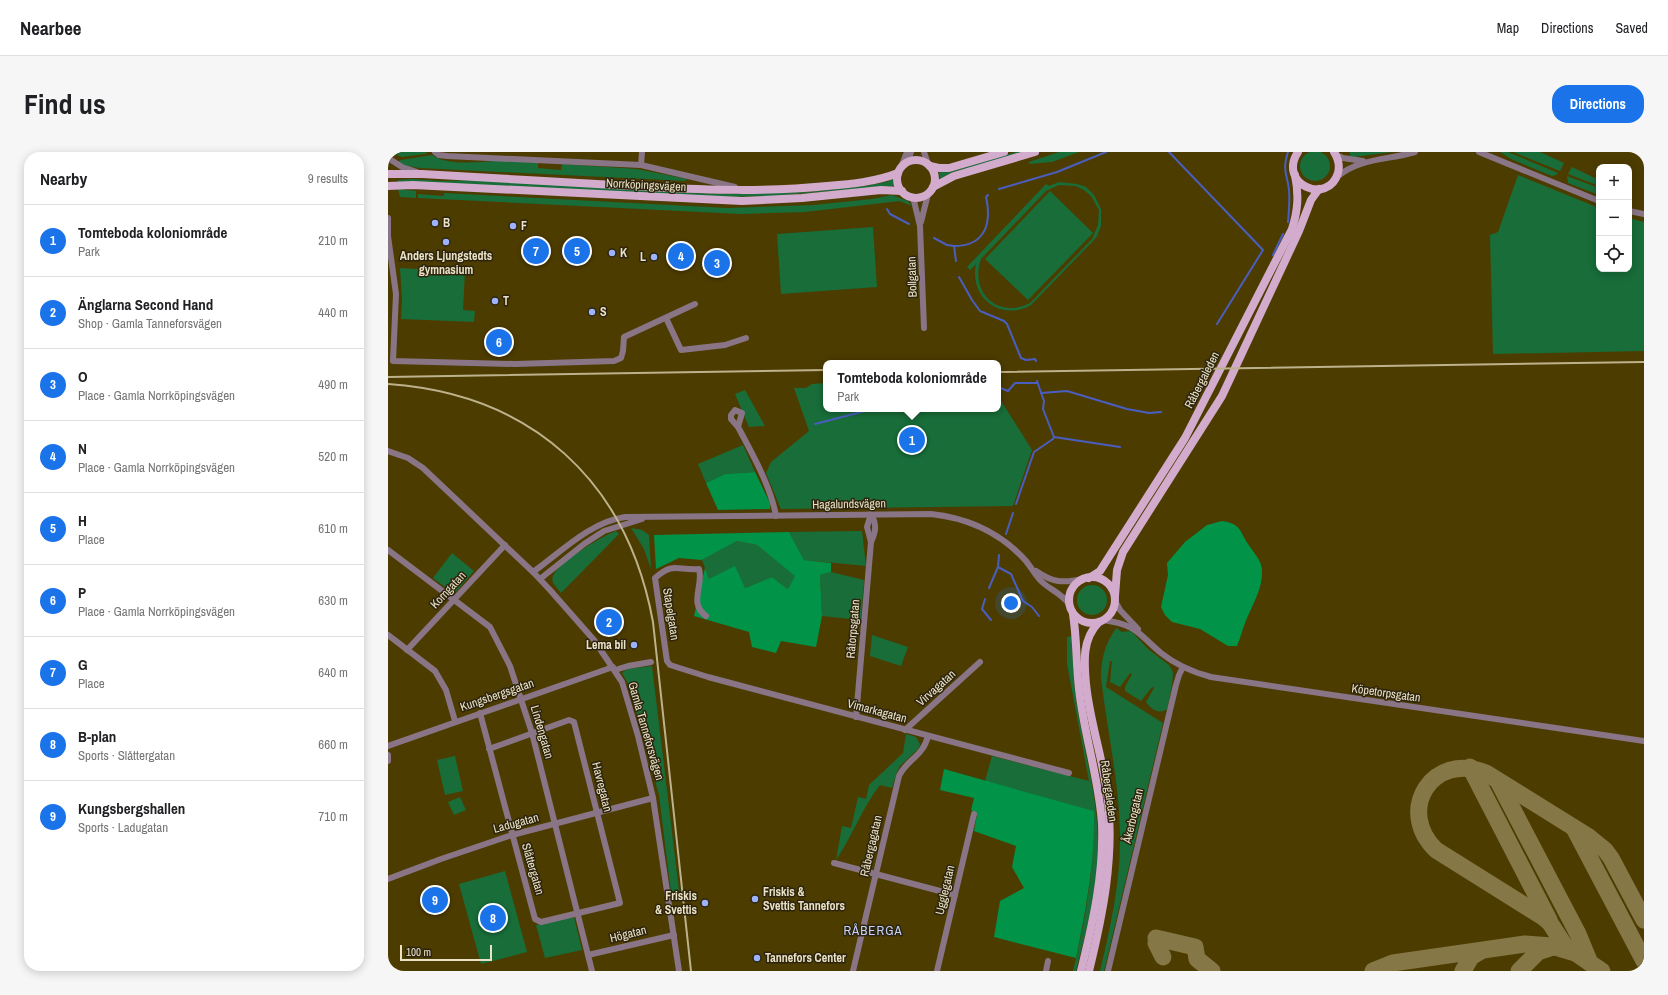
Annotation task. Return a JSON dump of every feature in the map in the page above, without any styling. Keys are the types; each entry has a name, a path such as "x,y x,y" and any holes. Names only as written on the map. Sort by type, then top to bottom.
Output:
{"main road":[{"path":"1004,152 948,168 939,168 919,160 908,161 899,170 898,185 902,191 913,197 921,197 928,194 934,187 954,176 1035,152"},
{"name":"Råbergaleden","path":"1086,578 1100,571 1185,438 1205,402 1292,229 1298,201 1294,162 1298,152"},
{"path":"1295,175 1302,184 1313,189 1319,189 1327,186 1336,178 1339,169 1335,153"},
{"path":"929,165 935,175 934,187"},
{"name":"Norrköpingsvägen","path":"388,174 422,174 672,188 748,190 798,189 843,185 872,181 899,170"},
{"name":"Norrköpingsvägen","path":"388,186 413,185 742,201 802,198 881,190 902,191"},
{"name":"Råbergaleden","path":"1115,598 1117,570 1123,552 1222,396 1299,231 1311,200 1319,189"},
{"path":"1086,578 1099,578 1105,582 1112,589 1115,598 1112,612 1101,621 1092,623 1078,619 1073,614 1069,604 1069,596 1072,589 1077,583 1086,578"},
{"name":"Råbergaleden","path":"1073,614 1077,642 1079,690 1097,781 1102,824 1102,862 1098,893 1081,971"},
{"name":"Råbergaleden","path":"1089,971 1103,910 1108,879 1110,845 1108,800 1085,675 1087,640 1091,631 1101,621"}],"street":[{"path":"435,152 439,155 446,156 641,165 748,190"},
{"path":"641,165 642,152"},
{"path":"899,170 907,152"},
{"path":"908,161 911,152"},
{"path":"924,152 929,165"},
{"path":"1336,178 1349,168 1365,162 1414,152"},
{"path":"1479,152 1597,200"},
{"path":"1335,153 1343,158 1365,162"},
{"path":"388,158 402,167 422,174"},
{"name":"Bollgatan","path":"920,226 928,194"},
{"name":"Bollgatan","path":"913,197 920,226 924,328"},
{"path":"1632,212 1644,214"},
{"path":"388,218 388,236 396,287 393,361 515,364 614,361 621,358 624,337 694,304"},
{"path":"388,317 395,317"},
{"path":"666,318 681,350 725,345 746,338"},
{"path":"738,428 752,454 774,503 776,516"},
{"name":"Gamla Tanneforsvägen","path":"388,451 408,458 423,468 533,572 587,631 614,668 622,682 628,698 653,798 679,971"},
{"name":"Råtorpsgatan","path":"856,717 871,542 875,529 875,522 871,514"},
{"name":"Hagalundsvägen","path":"533,572 579,538 600,525 617,518 931,514 946,515 962,520 981,527 996,535 1012,547 1042,581 1063,596 1069,604"},
{"name":"Hagalundsvägen","path":"540,579 584,544 604,531 650,518"},
{"name":"Korngatan","path":"407,650 505,545"},
{"name":"Lindengatan","path":"388,550 490,627 510,666 532,733 592,971"},
{"name":"Stapelgatan","path":"679,669 670,665 667,661 655,578 663,571 672,567 698,569 700,573 696,601 698,607 706,616"},
{"name":"Hagalundsvägen","path":"1031,568 1052,580 1064,582 1086,578"},
{"name":"Köpetorpsgatan","path":"1115,598 1120,610 1132,622 1139,632 1162,654 1183,667 1201,674 1232,681 1644,741"},
{"name":"Köpetorpsgatan","path":"1101,621 1126,625 1139,632"},
{"path":"388,635 435,671 446,690 456,722"},
{"path":"614,668 651,662"},
{"name":"Virvagatan","path":"905,730 980,662"},
{"name":"Åkerbogatan","path":"1108,971 1178,675 1183,667"},
{"name":"Kungsbergsgatan","path":"388,746 521,698 614,668"},
{"name":"Vimarkagatan","path":"679,669 1069,773"},
{"name":"Slåttergatan","path":"480,713 535,919 541,922 578,913"},
{"name":"Havregatan","path":"490,748 569,720 574,722 620,903 578,913"},
{"name":"Råbergagatan","path":"853,971 899,776 904,768 925,747 928,736"},
{"path":"388,755 388,761"},
{"name":"Ladugatan","path":"388,879 448,856 512,835 653,798"},
{"name":"Ugglegatan","path":"937,971 974,814"},
{"path":"834,863 955,895"},
{"name":"Högatan","path":"588,955 674,935"},
{"path":"1046,971 1048,961"}],"green space":[{"path":"1315,151 1326,155 1330,166 1326,177 1315,181 1304,177 1300,166 1304,155"},
{"path":"396,152 427,152 425,154 402,157 397,155"},
{"path":"1016,152 1025,152 953,172 940,179 939,172 948,172"},
{"path":"1059,152 1079,152 1052,162 1029,164 1029,162"},
{"path":"1350,152 1392,152 1354,157 1350,156"},
{"path":"1500,152 1508,152 1558,173 1552,176 1511,159"},
{"path":"1513,152 1540,152 1564,163 1560,171"},
{"path":"432,155 446,161 454,162 500,161 538,163 538,168 561,170 562,164 637,169 687,179 685,181 420,168 407,166 397,162"},
{"path":"1572,167 1596,179 1596,185 1568,174"},
{"path":"1518,175 1596,207 1596,272 1632,272 1632,219 1644,222 1644,351 1493,354 1490,235 1498,232"},
{"path":"1567,176 1596,187 1596,194 1568,183"},
{"path":"412,179 442,181 474,180 688,193 740,194 809,192 865,186 886,182 893,179 894,186 771,196 720,197 398,182 398,180"},
{"path":"1059,182 1077,184 1086,187 1094,195 1101,209 1101,226 1097,236 1031,305 1020,310 1009,311 990,304 982,296 977,287 975,276 976,264 970,270 967,267 1046,184 1049,186","holes":["1059,185 1076,186 1091,196 1099,210 1098,225 1092,239 1030,303 1018,307 1007,308 997,305 989,300 983,292 979,282 978,271 981,259 1046,191"]},
{"path":"398,189 416,191 416,198 400,197"},
{"path":"1050,191 1093,233 1028,300 985,259"},
{"path":"444,193 728,208 813,205 872,199 892,195 908,201 912,206 900,201 805,212 741,214 418,198 418,194 444,196"},
{"path":"873,227 877,287 781,294 777,234"},
{"path":"400,268 465,272 463,310 475,311 474,322 401,319 402,299"},
{"path":"823,383 823,412 1001,412 1001,401 1032,450 1013,506 781,509 766,473 771,462 809,431 794,388 806,388 812,384"},
{"path":"745,390 765,426 749,427 735,394"},
{"path":"743,445 755,472 725,474 706,483 698,464"},
{"path":"755,472 770,503 770,509 718,510 706,483 725,474"},
{"path":"1222,521 1233,524 1239,528 1262,567 1262,578 1259,591 1237,646 1228,646 1200,629 1172,622 1165,615 1161,607 1168,575 1167,563 1185,542 1207,525"},
{"path":"631,528 642,530 649,535 651,569 644,549"},
{"path":"616,531 619,534 561,593 552,581 553,575 558,569 582,550 601,538"},
{"path":"862,531 866,566 804,560 789,532"},
{"path":"789,532 804,560 831,563 831,572 820,575 822,616 816,647 781,641 776,653 752,647 749,632 694,616 705,568 709,579 735,566 745,588 772,577 788,589 795,576 757,545 737,541 702,560 679,558 656,569 654,535"},
{"path":"737,541 757,545 796,576 788,589 772,577 745,588 709,579 702,560"},
{"path":"452,553 474,571 454,594 433,578"},
{"path":"831,572 864,580 861,620 822,616 820,575"},
{"path":"1092,585 1103,589 1107,600 1103,611 1092,615 1081,611 1077,600 1081,589"},
{"path":"1116,628 1122,632 1132,632 1148,649 1169,665 1173,672 1172,686 1167,709 1164,711 1158,711 1150,707 1146,702 1154,688 1152,687 1141,701 1125,691 1125,687 1132,674 1130,673 1120,687 1110,682 1112,661 1110,661 1106,687 1163,723 1104,971 1100,971 1108,937 1117,885 1120,851 1119,813 1115,774 1101,678 1104,652"},
{"path":"872,635 908,647 901,666 870,656"},
{"path":"1072,636 1073,671 1076,697 1093,789 1098,840 1097,873 1088,923 1076,971 1073,971 1089,891 1093,851 1093,811 985,781 992,756 1089,781 1067,664 1067,637"},
{"path":"652,666 679,890 678,893 675,894 671,893 659,795 629,685 622,673 627,669"},
{"path":"906,734 916,737 920,744 919,748 900,766 892,788 880,785 868,803 836,860 842,826 851,828 858,797 866,799 869,785 903,753"},
{"path":"455,756 463,791 445,795 437,760"},
{"path":"944,769 1094,811 1091,867 1076,958 994,937 1000,901 1024,888 1012,867 1016,846 974,831 977,815 971,810 974,798 940,790"},
{"path":"460,797 466,810 454,815 448,802"},
{"path":"505,871 527,952 481,964 459,884"},
{"path":"574,917 582,950 545,958 536,925"}],"waterway":[{"path":"999,189 1057,172 1106,152"},
{"path":"1169,152 1263,250 1217,324"},
{"path":"1288,152 1285,168 1289,194 1288,222"},
{"path":"954,246 965,245 973,242 984,232 988,216 986,197 988,195"},
{"path":"887,209 890,214 909,224"},
{"path":"1273,255 1283,234"},
{"path":"934,238 947,245 954,246 956,261"},
{"path":"959,277 980,311 1004,321 1007,324 1021,358 1026,360 1035,359 1036,361"},
{"path":"1016,504 1034,452 1054,437 1043,409 1044,401 1037,381"},
{"path":"1001,388 1008,391 1015,383 1037,383"},
{"path":"1041,393 1067,391 1127,409 1149,413 1161,412"},
{"path":"815,424 861,412"},
{"path":"1054,437 1120,447"},
{"path":"1006,534 1013,513"},
{"path":"989,588 998,567 999,555"},
{"path":"998,567 1011,574 1023,601 1032,607 1039,616"},
{"path":"985,599 982,609 991,620"}],"taxiway":[{"path":"1470,767 1549,920"},
{"path":"1602,971 1565,946 1550,923 1543,917 1436,850 1424,834 1419,818 1420,802 1426,788 1436,777 1450,770 1467,768 1486,773 1589,837 1605,850 1611,858 1644,920"},
{"path":"1498,781 1578,934 1590,963"},
{"path":"1575,830 1644,961"},
{"path":"1156,938 1195,947 1197,959 1212,971"},
{"path":"1158,939 1156,943 1163,957"},
{"path":"1373,971 1393,963 1525,944 1552,946 1572,952"},
{"path":"1519,971 1538,952 1553,947"},
{"path":"1463,971 1471,957 1481,951"}],"railway":[{"path":"1001,372 1644,362"},
{"path":"388,377 823,370"},
{"path":"388,384 440,391 486,406 528,427 565,454 596,487 621,527 640,572 653,622 691,971"}],"place":[{"name":"B","path":"435,223"},
{"name":"F","path":"513,226"},
{"name":"Anders Ljungstedts gymnasium","path":"446,242"},
{"name":"G","path":"536,251"},
{"name":"H","path":"577,251"},
{"name":"K","path":"612,253"},
{"name":"N","path":"681,256"},
{"name":"L","path":"654,257"},
{"name":"O","path":"717,263"},
{"name":"T","path":"495,301"},
{"name":"S","path":"592,312"},
{"name":"P","path":"499,342"},
{"name":"Tomteboda koloniområde","path":"912,440"},
{"name":"Änglarna Second Hand","path":"609,622"},
{"name":"Lema bil","path":"634,645"},
{"name":"Friskis & Svettis Tannefors","path":"755,899"},
{"name":"Kungsbergshallen","path":"435,900"},
{"name":"Friskis & Svettis","path":"705,903"},
{"name":"B-plan","path":"493,918"},
{"name":"Tannefors Center","path":"757,958"}],"district":[{"name":"RÅBERGA","path":"873,930"}]}
